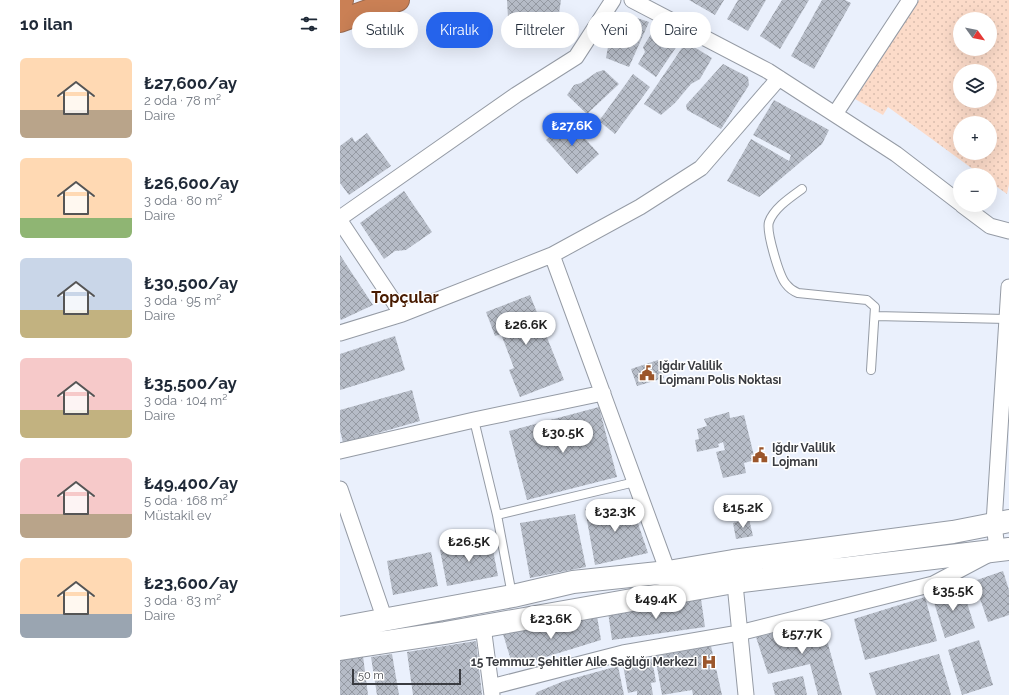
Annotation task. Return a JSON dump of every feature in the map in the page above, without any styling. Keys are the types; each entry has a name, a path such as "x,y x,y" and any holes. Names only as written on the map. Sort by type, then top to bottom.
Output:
{"highway":[{"path":"340,21 398,0"}],"street":[{"path":"402,314 340,219 510,100 576,57 613,0"},
{"path":"632,0 779,78 896,154 953,198"},
{"path":"835,114 910,0"},
{"path":"340,333 402,314 552,255 640,207 701,168 745,120 779,78"},
{"path":"971,212 990,226 1009,231"},
{"path":"552,255 668,572"},
{"path":"1003,550 1002,522 1009,287"},
{"path":"340,451 474,420 602,393"},
{"path":"340,489 385,620"},
{"path":"340,628 513,596 573,582 668,572 733,561 953,532 1002,522"},
{"path":"340,649 483,626 734,582 1003,550"},
{"path":"483,626 492,691 623,653 739,633 933,584 1003,550"},
{"path":"733,561 746,695"}],"lane":[{"path":"802,189 774,213 769,223 770,235 782,278 790,289 798,293 867,300 875,307 871,370"},
{"path":"875,316 1007,319"},
{"path":"474,420 497,515 513,596"},
{"path":"497,515 635,482"}],"shaded area":[{"path":"919,0 1009,0 1009,184 1007,194 997,187 997,168 971,168 960,160 997,160 997,116 953,116 953,155 888,107 883,115 855,99"}],"building":[{"path":"507,0 561,0 559,12 508,12"},
{"path":"689,0 724,0 715,15"},
{"path":"738,0 766,0 748,31 727,19"},
{"path":"782,0 809,0 780,49 760,36"},
{"path":"822,0 845,0 851,3 814,69 791,56"},
{"path":"642,20 649,22 642,38"},
{"path":"650,36 650,48 676,48 656,77 638,64 645,52 643,47"},
{"path":"608,48 637,48 629,67 606,58"},
{"path":"682,48 696,48 712,58 700,79 691,84 675,103 661,115 644,104"},
{"path":"723,64 748,77 749,85 721,129 687,110 686,105"},
{"path":"604,70 619,84 587,114 567,95 574,85 581,83 597,72"},
{"path":"633,74 650,87 615,134 599,121"},
{"path":"774,100 829,130 822,144 759,197 727,181 751,139 789,161 791,155 753,135"},
{"path":"568,120 599,154 577,174 546,140"},
{"path":"367,133 391,166 349,195 340,183 340,146 352,137 355,142"},
{"path":"404,191 432,232 406,250 395,251 384,259 360,223"},
{"path":"340,255 373,305 341,320 340,318"},
{"path":"530,295 564,380 520,397 509,370 514,368 501,334 495,336 486,312"},
{"path":"395,336 405,370 340,390 340,354"},
{"name":"Iğdır Valilik Lojmanı Polis Noktası","path":"658,360 664,378 637,386 631,369"},
{"path":"412,390 420,421 343,443 340,430 340,410"},
{"path":"599,407 617,477 527,500 509,431"},
{"name":"Iğdır Valilik Lojmanı","path":"729,412 730,418 744,415 755,460 744,463 746,473 723,478 716,452 725,450 723,442 718,444 719,447 697,452 695,440 699,439 697,429 707,426 704,419"},
{"path":"630,500 648,553 595,565 585,509"},
{"path":"575,514 586,567 530,578 520,523"},
{"path":"749,519 753,536 736,539 733,523"},
{"path":"491,540 498,576 447,586 440,550"},
{"path":"431,552 438,586 393,595 387,561"},
{"path":"1003,571 1009,590 1009,615 988,622 974,581"},
{"path":"962,587 975,628 945,638 932,596"},
{"path":"925,597 937,641 865,660 854,619"},
{"path":"701,599 705,627 612,640 608,612"},
{"path":"597,616 601,640 513,667 503,634"},
{"path":"822,622 842,695 818,695 810,664 768,674 756,637"},
{"path":"979,640 993,685 962,695 948,650"},
{"path":"476,641 482,695 413,695 407,652"},
{"path":"711,646 722,695 693,695 692,690 662,695 655,656"},
{"path":"392,654 399,695 377,695 371,657"},
{"path":"939,654 951,695 876,695 869,673"},
{"path":"363,656 368,695 340,695 340,659"},
{"path":"652,659 656,682 651,683 653,695 637,695 637,691 628,693 623,665"},
{"path":"618,666 624,695 535,695 537,692 564,681"},
{"path":"803,676 807,695 775,695 772,683"}],"place":[{"name":"Iğdır Valilik Lojmanı Polis Noktası","path":"647,373"},
{"name":"Iğdır Valilik Lojmanı","path":"760,455"},
{"name":"15 Temmuz Şehitler Aile Sağlığı Merkezi","path":"709,662"}],"district":[{"name":"Topçular","path":"405,297"}]}
